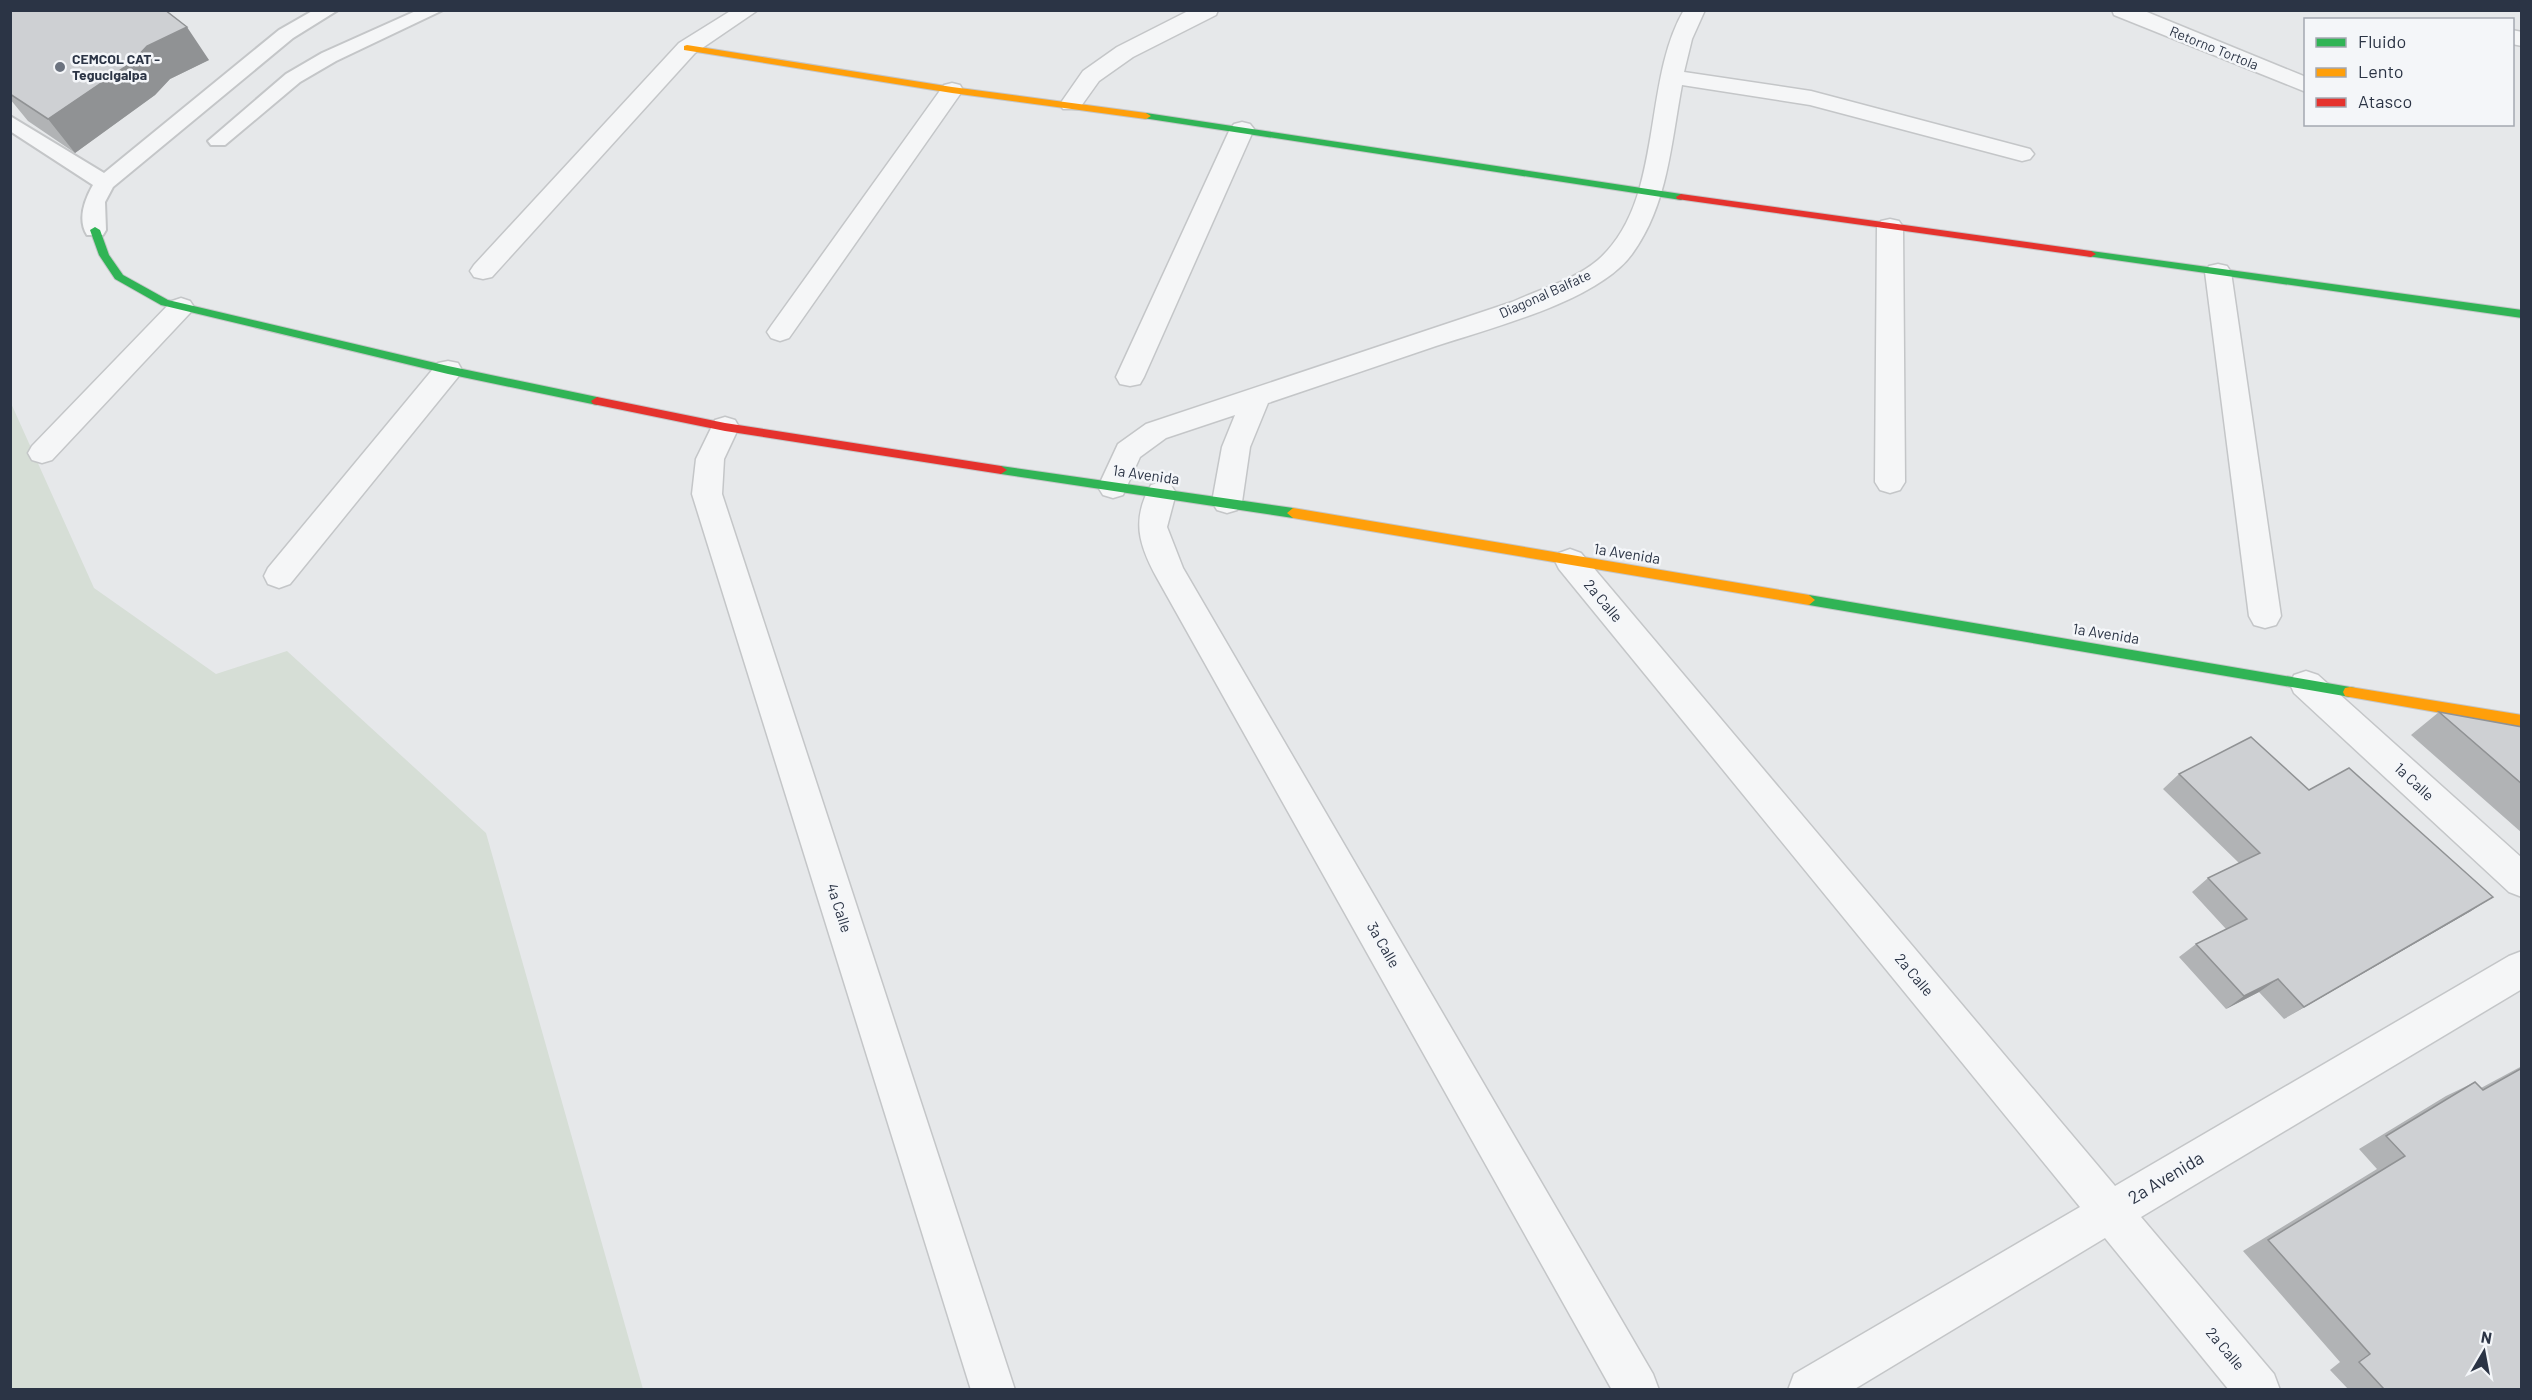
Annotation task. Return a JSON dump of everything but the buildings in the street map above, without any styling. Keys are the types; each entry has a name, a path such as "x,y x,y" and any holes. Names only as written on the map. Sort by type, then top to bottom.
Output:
{"street":[{"path":"483,271 687,48 748,10"},
{"path":"1071,104 1091,76 1125,52 1208,10"},
{"name":"Diagonal Balfate","path":"1113,487 1128,451 1156,431 1521,308 1572,285 1606,266 1626,245 1649,194 1672,77 1688,21 1695,10"},
{"name":"Retorno Tortola","path":"2122,10 2304,84"},
{"path":"687,48 952,90 1071,104 1242,129 1649,194 2522,314"},
{"path":"1672,77 1811,98 2022,154"},
{"path":"780,332 952,90"},
{"path":"1130,377 1242,129"},
{"path":"1890,227 1890,482"},
{"name":"1a Avenida","path":"95,230 104,255 119,277 165,303 448,370 725,427 1113,487 1227,502 2522,721"},
{"path":"2218,272 2265,616"},
{"path":"42,453 181,307"},
{"path":"279,576 448,370"},
{"path":"1227,502 1236,447 1257,396"},
{"name":"4a Calle","path":"725,427 710,459 707,494 993,1389"},
{"name":"3a Calle","path":"1161,493 1152,527 1168,570 1637,1389"},
{"name":"2a Calle","path":"1570,561 2258,1389"},
{"name":"1a Calle","path":"2307,684 2522,881"},
{"name":"2a Avenida","path":"1810,1389 2522,968"}],"lane":[{"path":"95,230 94,202 105,183 286,34 329,10"},
{"path":"218,141 293,78 329,57 434,10"},
{"path":"10,122 105,183"}],"shaded area":[{"path":"10,401 94,588 216,674 287,651 486,833 643,1389 11,1389"}],"traffic: fast":[{"path":"1146,116 1681,197"},
{"path":"95,230 104,255 119,277 165,303 448,370 597,401"},
{"path":"2091,254 2522,314"},
{"path":"1001,470 1293,513"},
{"path":"1809,600 2350,692"}],"traffic: slow":[{"path":"687,48 952,90 1146,116"},
{"path":"1293,513 1809,600"},
{"path":"2350,692 2522,721"}],"traffic: jam":[{"path":"1681,197 2091,254"},
{"path":"597,401 725,427 1001,470"}],"place":[{"name":"CEMCOL CAT - Tegucigalpa","path":"60,67"}]}
